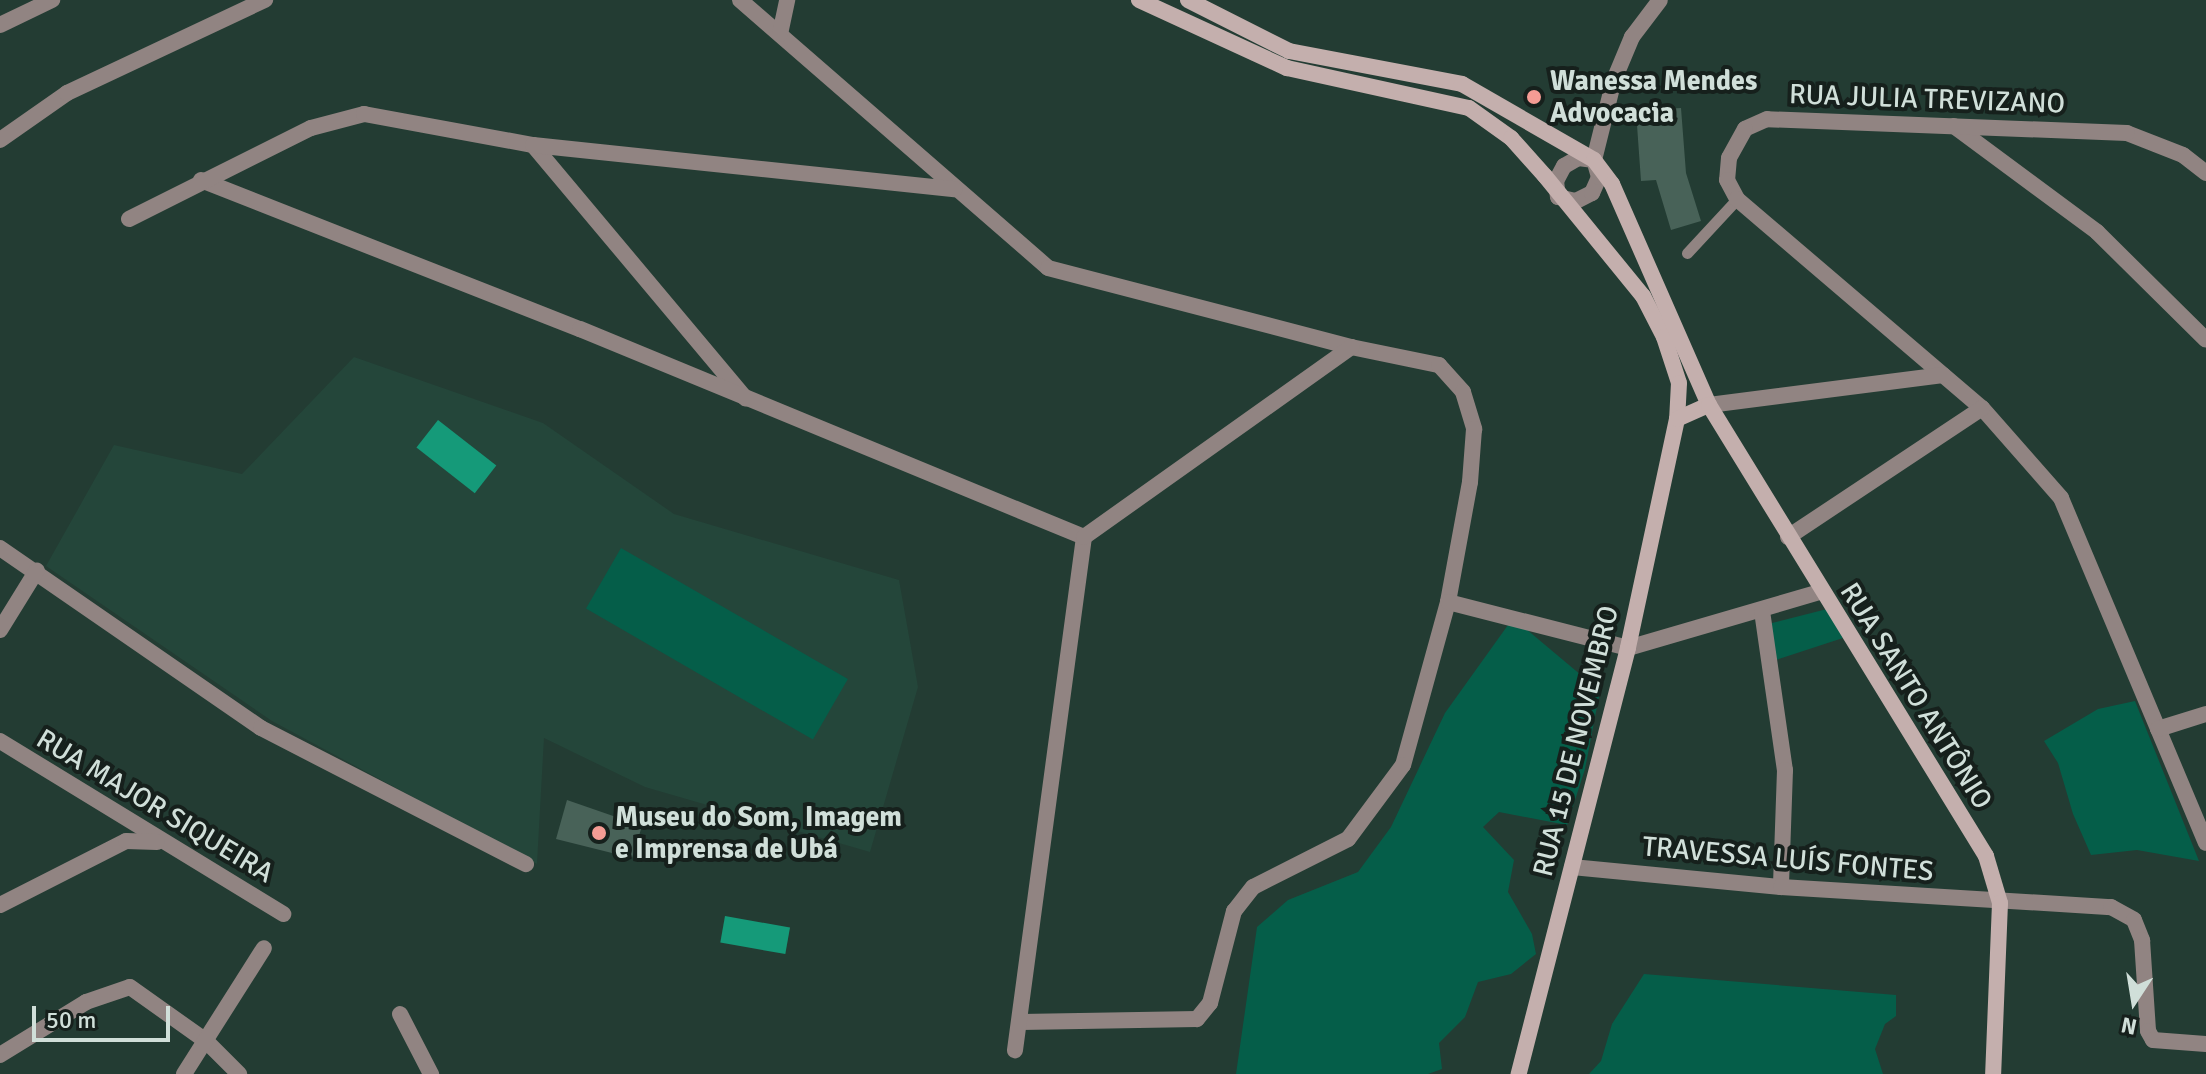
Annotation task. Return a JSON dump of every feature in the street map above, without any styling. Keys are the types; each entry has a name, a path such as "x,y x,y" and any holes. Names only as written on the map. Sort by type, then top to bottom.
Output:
{"street":[{"path":"0,25 52,0"},
{"path":"0,140 67,93 265,0"},
{"path":"740,0 1048,268 1070,277 1351,347 1439,365 1463,392 1474,429 1471,469 1448,602 1403,765 1348,839 1253,887 1234,911 1210,1003 1197,1019 1021,1022"},
{"path":"780,34 787,0"},
{"name":"RUA 15 DE NOVEMBRO","path":"1139,0 1287,68 1469,108 1511,138 1643,296 1664,337 1679,383 1677,419 1628,648 1519,1074"},
{"path":"1188,0 1289,51 1462,84 1594,160"},
{"path":"1594,160 1578,158 1564,166 1556,181 1558,197 1576,201 1592,193 1599,177 1594,160 1614,80 1632,37 1660,0"},
{"path":"129,219 201,180 311,128 364,114 533,145 955,189"},
{"name":"RUA JULIA TREVIZANO","path":"1737,199 1727,180 1729,158 1745,129 1767,119 2127,133 2183,155 2206,173"},
{"path":"1954,126 2097,232 2206,340"},
{"path":"533,145 747,400"},
{"name":"RUA SANTO ANTÔNIO","path":"1594,160 1612,184 1709,405 1820,592 1986,856 2000,903 1993,1074"},
{"path":"201,180 580,329 1084,537"},
{"path":"1737,199 1982,408 2061,498 2206,843"},
{"path":"1015,1050 1084,537 1351,347"},
{"path":"1677,419 1709,405 1943,375"},
{"path":"1788,537 1982,408"},
{"path":"0,548 37,570 261,728 526,864"},
{"path":"0,630 37,570"},
{"path":"1448,602 1628,648 1820,592"},
{"path":"1762,611 1785,770 1781,887"},
{"path":"2158,729 2206,714"},
{"name":"RUA MAJOR SIQUEIRA","path":"0,741 158,842 283,914"},
{"path":"0,905 126,841 158,842"},
{"name":"TRAVESSA LUÍS FONTES","path":"1572,867 1781,887 2000,903 2111,907 2134,920 2142,940 2148,1031 2153,1040 2206,1044"},
{"path":"184,1074 264,948"},
{"path":"0,1055 86,1002 130,987 206,1041 239,1074"},
{"path":"400,1014 431,1074"}],"lane":[{"path":"1687,253 1737,199"}],"shaded area":[{"path":"354,357 543,423 674,514 899,580 918,687 870,852 645,787 544,738 537,864 272,721 46,566 114,445 242,474"},
{"path":"438,420 496,466 475,493 416,448"},
{"path":"621,548 848,679 813,740 586,609"},
{"path":"1827,609 1843,638 1776,660 1768,624"},
{"path":"1513,618 1600,691 1585,769 1567,825 1499,812 1483,827 1514,860 1508,892 1532,934 1536,954 1511,974 1478,982 1465,1017 1439,1043 1442,1069 1428,1074 1236,1074 1257,927 1288,900 1358,872 1391,827 1445,713"},
{"path":"2135,701 2199,861 2137,850 2091,855 2073,814 2058,763 2044,741 2098,709"},
{"path":"725,916 790,927 785,954 720,943"},
{"path":"1644,974 1896,995 1896,1016 1885,1024 1875,1049 1883,1074 1589,1074 1601,1061 1612,1024"}],"building":[{"path":"1681,108 1686,173 1701,221 1671,230 1656,180 1641,181 1636,111"},
{"name":"Museu do Som, Imagem e Imprensa de Ubá","path":"567,800 642,826 632,858 556,839"}],"place":[{"name":"Wanessa Mendes Advocacia","path":"1534,97"},
{"name":"Museu do Som, Imagem e Imprensa de Ubá","path":"599,833"}]}
